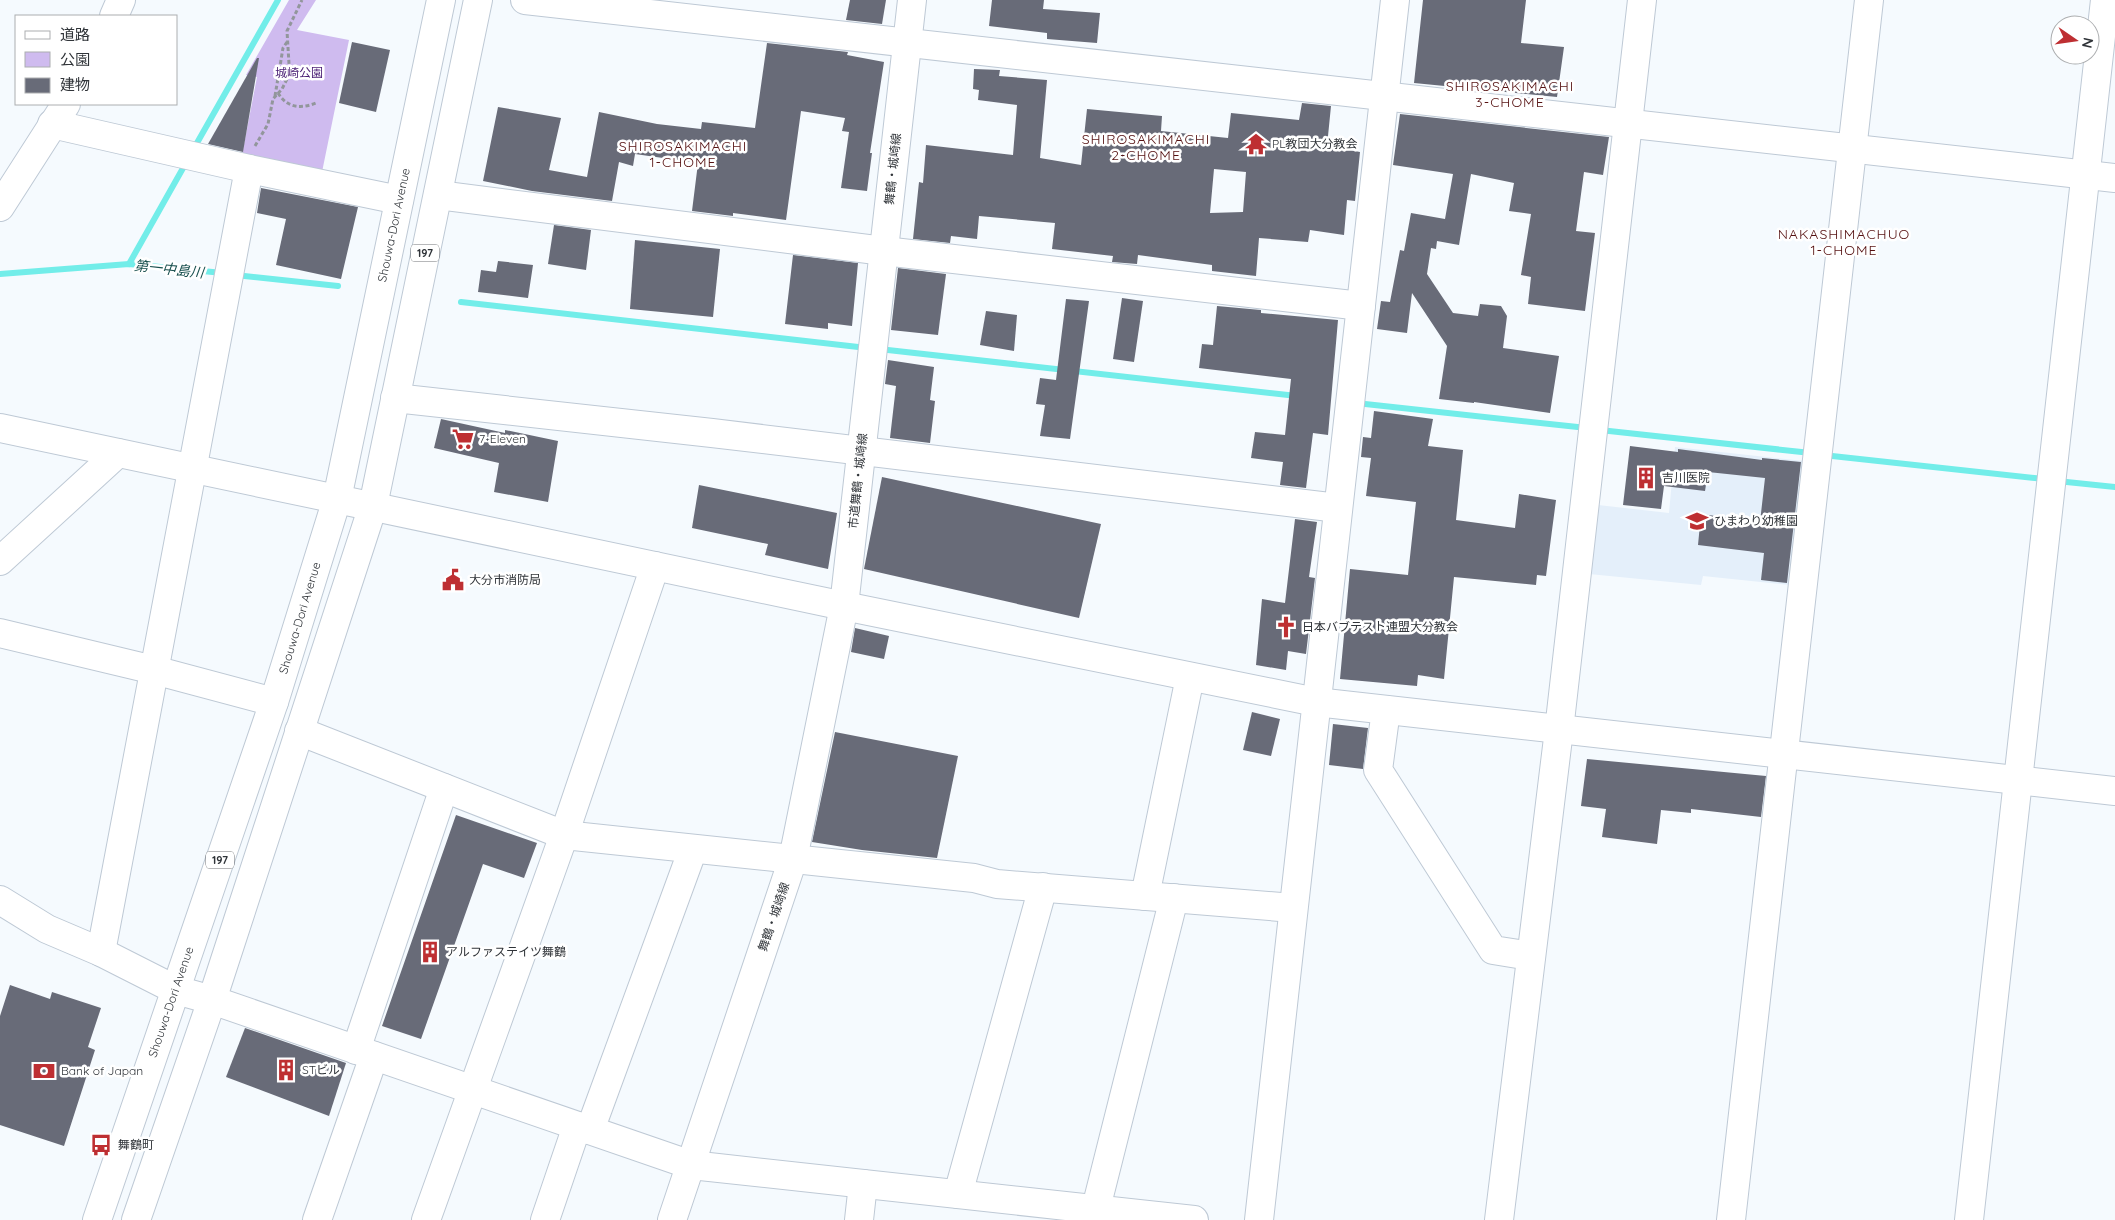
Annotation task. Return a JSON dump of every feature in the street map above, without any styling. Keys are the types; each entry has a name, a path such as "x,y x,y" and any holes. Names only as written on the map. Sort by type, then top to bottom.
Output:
{"main road":[{"path":"114,15 121,0"},
{"name":"Shouwa-Dori Avenue","path":"97,1220 274,702 337,499 441,0"},
{"name":"197","path":"136,1220 212,1000 373,506 478,0"},
{"path":"525,0 2115,178"},
{"name":"舞鶴・城崎線","path":"873,347 912,0"},
{"path":"1258,1220 1395,0"},
{"path":"1499,1220 1559,730 1642,0"},
{"path":"1731,1220 1869,0"},
{"path":"1969,1220 2105,0"},
{"path":"0,207 59,114 189,156 398,200"},
{"path":"101,952 192,468 254,170"},
{"path":"438,195 884,251 1361,306"},
{"name":"市道舞鶴・城崎線","path":"844,606 873,347"},
{"path":"395,398 1338,508"},
{"path":"0,428 844,606 1316,702 2115,792"},
{"path":"0,561 118,453"},
{"path":"426,1220 564,835 655,566"},
{"name":"舞鶴・城崎線","path":"672,1220 793,859 844,606"},
{"path":"0,633 154,670 274,702"},
{"path":"1145,896 1190,677"},
{"path":"1386,710 1378,770 1492,950 1531,956"},
{"path":"299,731 564,835 974,878 996,884 1293,908"},
{"path":"317,1220 444,788"},
{"path":"544,1220 583,1128 693,849"},
{"path":"958,1194 1044,887"},
{"path":"1094,1215 1174,898"},
{"path":"0,900 46,929 101,952 176,990 212,1000 691,1165 958,1194 1094,1215 1194,1220"},
{"path":"859,1220 863,1184"}],"path":[{"path":"254,170 255,146 268,124 271,104 285,83 289,70 287,31 302,0"},
{"path":"277,95 283,48 287,41"},
{"path":"277,95 286,102 298,107 304,108 316,103"}],"shaded area":[{"name":"ひまわり幼稚園","path":"1675,447 1804,461 1790,585 1703,576 1701,585 1589,574 1598,505 1669,513"}],"green space":[{"name":"城崎公園","path":"289,0 316,0 297,30 349,40 322,172 242,155 257,77 246,75"}],"building":[{"path":"850,0 886,0 882,24 846,20"},
{"path":"992,0 1044,0 1043,9 1100,13 1097,43 1047,39 1047,33 989,26"},
{"path":"1423,0 1526,0 1521,43 1564,47 1557,97 1414,83"},
{"path":"352,42 390,50 376,112 339,103"},
{"path":"767,43 848,52 847,55 884,62 870,153 872,153 867,191 841,188 849,132 842,131 845,118 801,111 786,220 733,213 733,216 692,211 698,163 635,154 633,166 619,162 612,201 532,191 483,181 498,107 561,118 549,170 587,177 599,112 657,124 701,129 702,122 755,128"},
{"path":"257,58 259,58 243,152 208,144"},
{"path":"974,69 1000,70 999,76 1047,80 1040,158 1081,165 1087,109 1162,116 1161,131 1228,138 1231,113 1299,120 1302,103 1331,106 1327,146 1360,152 1355,201 1347,200 1344,235 1310,230 1308,242 1259,238 1256,276 1212,271 1212,265 1138,255 1137,264 1112,262 1113,256 1052,249 1055,223 979,216 977,239 951,236 950,243 913,239 919,182 923,183 926,145 1013,155 1017,105 978,100 979,90 973,89","holes":["1214,169 1246,172 1243,212 1210,213"]},
{"path":"1400,114 1609,137 1603,175 1584,172 1576,231 1595,233 1585,311 1528,304 1531,277 1521,275 1531,214 1509,211 1514,183 1471,174 1459,245 1437,241 1436,249 1431,248 1427,274 1453,313 1478,316 1480,304 1501,306 1507,316 1503,348 1559,356 1550,413 1439,399 1447,346 1412,293 1407,333 1377,329 1381,301 1390,302 1400,250 1404,251 1411,213 1445,219 1453,174 1393,165"},
{"path":"261,188 358,207 341,279 276,265 286,219 257,213"},
{"path":"554,225 591,230 586,270 548,264"},
{"path":"635,240 720,249 713,317 630,309"},
{"path":"793,255 858,263 852,326 828,323 828,329 785,324"},
{"path":"498,261 533,265 528,298 478,292 481,270 496,272"},
{"path":"898,268 946,274 938,335 891,330"},
{"path":"1122,298 1143,301 1134,362 1113,359"},
{"path":"1066,299 1089,301 1070,439 1040,436 1045,405 1036,404 1040,378 1056,380"},
{"path":"1217,306 1261,310 1261,313 1338,320 1328,435 1313,433 1306,488 1280,485 1283,462 1251,458 1255,432 1285,435 1291,379 1199,368 1202,344 1213,345"},
{"path":"986,311 1017,315 1014,351 980,345"},
{"path":"888,360 934,367 930,400 935,401 930,443 890,438 896,386 885,384"},
{"path":"1374,411 1433,419 1428,446 1463,450 1456,520 1515,528 1519,494 1556,500 1546,576 1537,575 1536,585 1454,577 1444,679 1418,675 1417,686 1340,679 1350,569 1408,575 1416,502 1366,496 1371,458 1361,457 1363,437 1371,438"},
{"path":"441,419 505,433 505,430 558,441 548,502 494,492 499,463 434,448"},
{"path":"1630,446 1678,452 1678,449 1762,460 1762,458 1801,462 1787,583 1761,580 1764,553 1698,545 1701,514 1760,522 1765,478 1708,472 1705,491 1664,486 1661,509 1623,505"},
{"path":"882,477 1101,524 1079,618 864,569"},
{"path":"699,485 837,513 828,569 765,555 768,544 692,528"},
{"name":"日本バブテスト連盟大分教会","path":"1295,519 1317,522 1309,577 1315,578 1306,654 1288,651 1286,670 1256,665 1262,599 1285,603"},
{"path":"855,628 889,636 884,659 851,652"},
{"path":"1252,712 1280,719 1271,756 1243,750"},
{"path":"1333,724 1368,728 1363,769 1329,765"},
{"path":"835,732 958,756 937,858 862,850 812,842"},
{"path":"1587,759 1766,776 1761,817 1691,809 1691,813 1661,810 1657,844 1602,837 1606,809 1581,806"},
{"name":"アルファステイツ舞鶴","path":"456,815 537,843 524,878 483,864 421,1039 382,1026"},
{"name":"Bank of Japan","path":"10,985 50,999 52,992 101,1008 88,1047 95,1050 64,1146 0,1125 0,1016"},
{"name":"STビル","path":"245,1028 346,1063 329,1116 226,1077"}],"waterway":[{"path":"193,150 278,0"},
{"path":"129,264 187,161"},
{"name":"第一中島川","path":"0,274 129,264 223,273"},
{"name":"第一中島川","path":"235,275 338,286"},
{"path":"461,302 867,348"},
{"path":"879,349 1297,396"},
{"path":"1356,403 1587,428"},
{"path":"1600,430 1811,453"},
{"path":"1823,455 2044,479"},
{"path":"2057,481 2115,487"}],"place":[{"name":"PL教団大分教会","path":"1256,144"},
{"name":"7-Eleven","path":"463,439"},
{"name":"吉川医院","path":"1646,478"},
{"name":"ひまわり幼稚園","path":"1697,521"},
{"name":"大分市消防局","path":"453,580"},
{"name":"日本バブテスト連盟大分教会","path":"1286,627"},
{"name":"アルファステイツ舞鶴","path":"430,952"},
{"name":"STビル","path":"286,1070"},
{"name":"Bank of Japan","path":"44,1071"},
{"name":"舞鶴町","path":"101,1145"}],"district":[{"name":"SHIROSAKIMACHI 3-CHOME","path":"1510,94"},
{"name":"SHIROSAKIMACHI 2-CHOME","path":"1146,148"},
{"name":"SHIROSAKIMACHI 1-CHOME","path":"683,154"},
{"name":"NAKASHIMACHUO 1-CHOME","path":"1844,242"}]}
